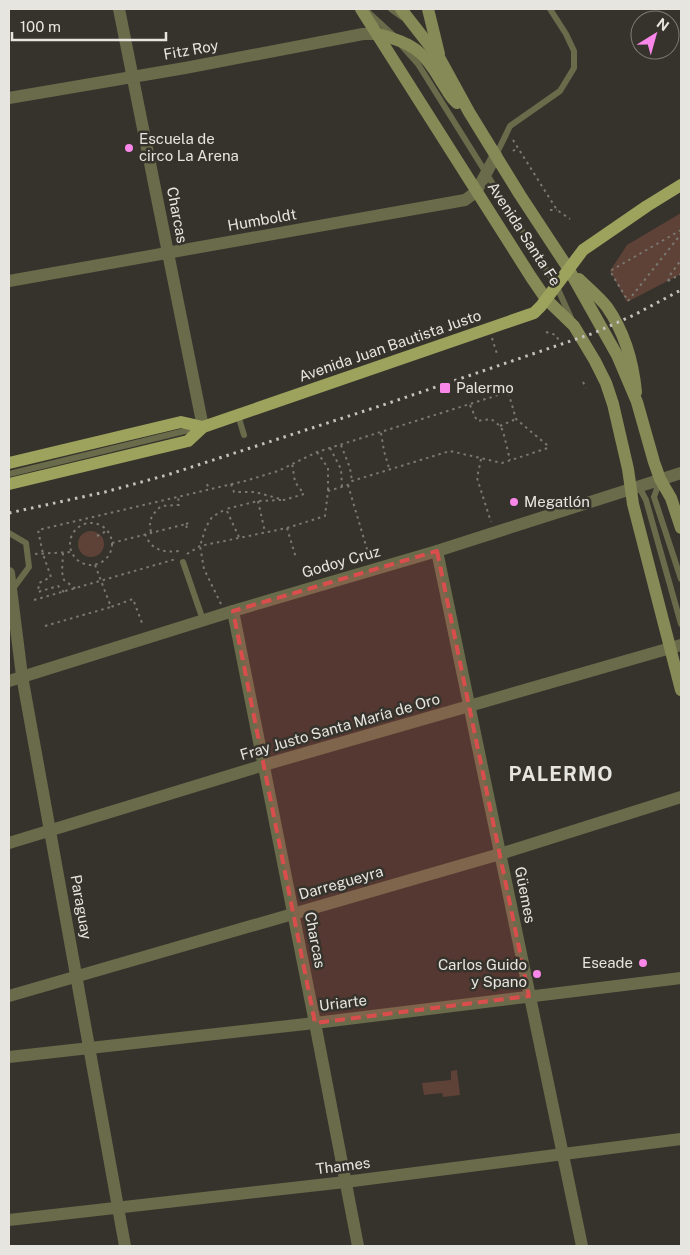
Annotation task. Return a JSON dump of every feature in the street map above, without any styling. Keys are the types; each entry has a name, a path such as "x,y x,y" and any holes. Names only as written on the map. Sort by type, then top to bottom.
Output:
{"main road":[{"name":"Avenida Santa Fe","path":"363,9 476,192 546,299 574,326 596,361 613,404 628,470 635,487 633,504 676,646 681,690"},
{"name":"Avenida Santa Fe","path":"401,9 440,59 469,112 568,268 617,355 637,402 660,479 671,498 681,528"},
{"path":"428,9 440,59"},
{"path":"378,34 396,39 418,51 430,62 454,101 469,112"},
{"name":"Avenida Juan Bautista Justo","path":"9,484 188,441 203,427 534,313 583,250 598,238 681,185"},
{"name":"Avenida Juan Bautista Justo","path":"9,463 181,422 203,427"}],"street":[{"name":"Charcas","path":"119,9 203,427"},
{"name":"Fitz Roy","path":"9,98 363,34 378,34"},
{"path":"476,192 496,155"},
{"name":"Humboldt","path":"9,280 465,200 476,192"},
{"name":"Godoy Cruz","path":"9,681 203,620 436,551 681,473"},
{"name":"Güemes","path":"436,551 582,1246"},
{"name":"Paraguay","path":"9,573 22,676 125,1246"},
{"name":"Charcas","path":"233,611 358,1246"},
{"name":"Fray Justo Santa María de Oro","path":"9,843 264,765 676,646"},
{"name":"Darregueyra","path":"9,996 500,854 681,797"},
{"name":"Uriarte","path":"9,1057 315,1023 681,978"},
{"name":"Thames","path":"9,1220 345,1182 681,1139"}],"lane":[{"path":"363,9 396,39 418,64 556,285 574,326"},
{"path":"391,9 418,31"},
{"path":"496,155 510,126 560,91 574,68 574,51 550,9"},
{"path":"238,415 244,435"},
{"path":"9,474 203,427"},
{"path":"660,479 654,497 681,579"},
{"path":"635,487 646,500 681,624"},
{"path":"9,533 26,543 30,567 11,591"},
{"path":"182,559 203,620"}],"path":[{"path":"509,131 557,210 570,219"},
{"path":"513,150 518,147"},
{"path":"550,210 557,210"},
{"path":"681,230 610,271 628,301 681,234"},
{"path":"681,260 668,281 681,274"},
{"path":"488,329 496,354"},
{"path":"546,332 556,335 560,343"},
{"path":"583,382 586,388"},
{"path":"328,491 389,468 450,451 502,463 548,448 547,444 516,419 507,388"},
{"path":"64,592 58,586 38,592 39,583 51,577 43,554 38,530 86,520 278,471 317,452 508,392"},
{"path":"470,405 477,421 491,419 500,426 510,460"},
{"path":"500,426 516,419"},
{"path":"381,433 389,468"},
{"path":"341,445 350,468 352,481"},
{"path":"330,448 342,469 342,487"},
{"path":"34,600 182,559 200,546 287,528 325,516 328,468 317,452"},
{"path":"481,459 477,478 495,532"},
{"path":"220,600 204,569 200,546 206,527 212,517 226,509 258,501 284,500 304,494 295,482 292,463"},
{"path":"207,484 209,488"},
{"path":"231,484 234,492 255,492 284,500"},
{"path":"348,485 369,556"},
{"path":"151,532 149,524 154,513 162,506 179,505 178,496"},
{"path":"258,501 265,532"},
{"path":"226,509 239,537"},
{"path":"112,542 191,522"},
{"path":"87,523 94,523 106,530 112,542 108,558 95,565 88,566 75,558 71,552 70,545 74,531 87,523"},
{"path":"186,524 188,529"},
{"path":"287,528 296,558"},
{"path":"97,536 106,530"},
{"path":"145,534 149,543 158,550 168,552 179,551 182,559"},
{"path":"63,552 62,572 64,580 76,589"},
{"path":"28,556 71,552"},
{"path":"95,565 111,607"},
{"path":"45,626 133,599 142,623"}],"highlighted area":[{"path":"437,551 529,996 315,1023 233,611"}],"shaded area":[{"path":"681,213 681,274 627,302 610,271 627,245"},
{"path":"91,531 101,534 104,544 101,554 91,557 81,554 78,544 81,534"},
{"path":"457,1070 460,1095 443,1097 442,1093 424,1095 422,1083 451,1080 451,1071"}],"railway":[{"path":"9,513 105,492 167,475 389,403 594,333 634,315 681,290"}],"place":[{"name":"Escuela de circo La Arena","path":"129,148"},
{"name":"Palermo","path":"445,388"},
{"name":"Megatlón","path":"514,502"},
{"name":"Eseade","path":"643,963"},
{"name":"Carlos Guido y Spano","path":"537,974"}],"district":[{"name":"PALERMO","path":"561,774"}]}
